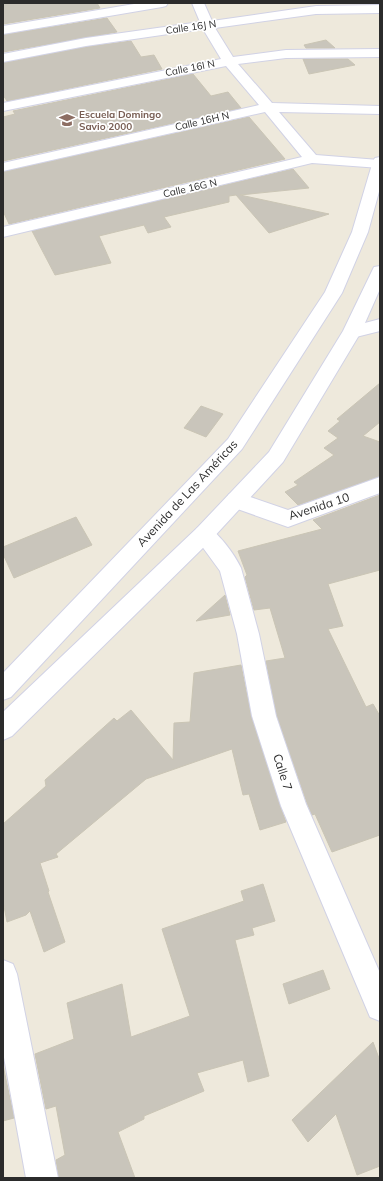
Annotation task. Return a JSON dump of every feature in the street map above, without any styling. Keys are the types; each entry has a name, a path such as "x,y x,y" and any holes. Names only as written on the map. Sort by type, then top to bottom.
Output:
{"street":[{"path":"3,30 162,3"},
{"path":"198,3 207,25 229,61 312,159"},
{"name":"Calle 16J N","path":"3,58 86,42 316,10 380,9"},
{"name":"Calle 16I N","path":"3,107 229,61 286,54 380,53"},
{"name":"Calle 16H N","path":"3,167 267,107 380,110"},
{"name":"Calle 16G N","path":"3,232 312,159 380,163"},
{"name":"Avenida de Las Américas","path":"3,689 235,444 333,293 360,232 380,163"},
{"path":"3,728 204,534 276,457 352,332 380,271"},
{"path":"352,332 380,325"},
{"name":"Avenida 10","path":"236,500 288,519 380,485"},
{"name":"Calle 7","path":"204,534 230,568 248,634 264,716 294,806 380,1007"},
{"path":"3,974 42,1178"}],"building":[{"path":"3,3 97,3 100,8 3,24"},
{"path":"107,18 117,32 3,52 3,35"},
{"path":"326,40 335,48 306,48 304,45"},
{"path":"131,41 141,57 154,55 162,69 7,101 3,95 3,63 86,47"},
{"path":"303,59 348,59 355,65 309,74"},
{"path":"193,74 211,96 228,92 241,108 3,161 3,117 15,114 13,111"},
{"path":"249,117 285,159 9,224 3,211 3,172"},
{"path":"293,169 309,188 240,195 329,214 269,233 236,195 229,196 229,202 164,217 171,227 148,233 144,225 99,236 111,263 55,275 32,231"},
{"path":"380,383 380,422 363,436 380,442 380,476 298,505 285,492 298,485 294,482 334,455 324,448 338,438 328,431 340,421 337,419"},
{"path":"201,406 223,414 206,437 184,428"},
{"path":"380,495 380,570 328,584 343,626 328,629 366,707 373,704 380,716 380,835 332,852 315,814 312,815 307,803 277,716 266,661 285,658 270,608 254,610 245,577 247,575 238,551 322,529 313,520"},
{"path":"76,517 92,545 14,578 3,554 3,547"},
{"path":"225,595 230,615 196,621"},
{"path":"241,665 251,716 286,822 260,830 249,794 243,795 232,749 146,779 56,854 58,857 40,863 65,942 44,952 30,911 26,915 7,922 3,901 3,824 46,786 45,780 114,718 117,721 131,710 173,760 174,723 190,722 194,673"},
{"path":"263,884 275,921 252,928 254,935 235,940 269,1076 248,1082 243,1060 197,1073 204,1091 144,1116 144,1119 118,1132 135,1178 59,1178 56,1160 65,1155 56,1106 46,1109 35,1054 74,1039 67,1003 122,984 131,1037 190,1016 162,929 244,901 241,891"},
{"path":"323,970 330,989 289,1004 283,984"},
{"path":"373,1042 380,1061 380,1166 357,1175 336,1114 308,1142 292,1120"},
{"path":"3,1065 14,1118 3,1121"}],"place":[{"name":"Escuela Domingo Savio 2000","path":"67,120"}]}
